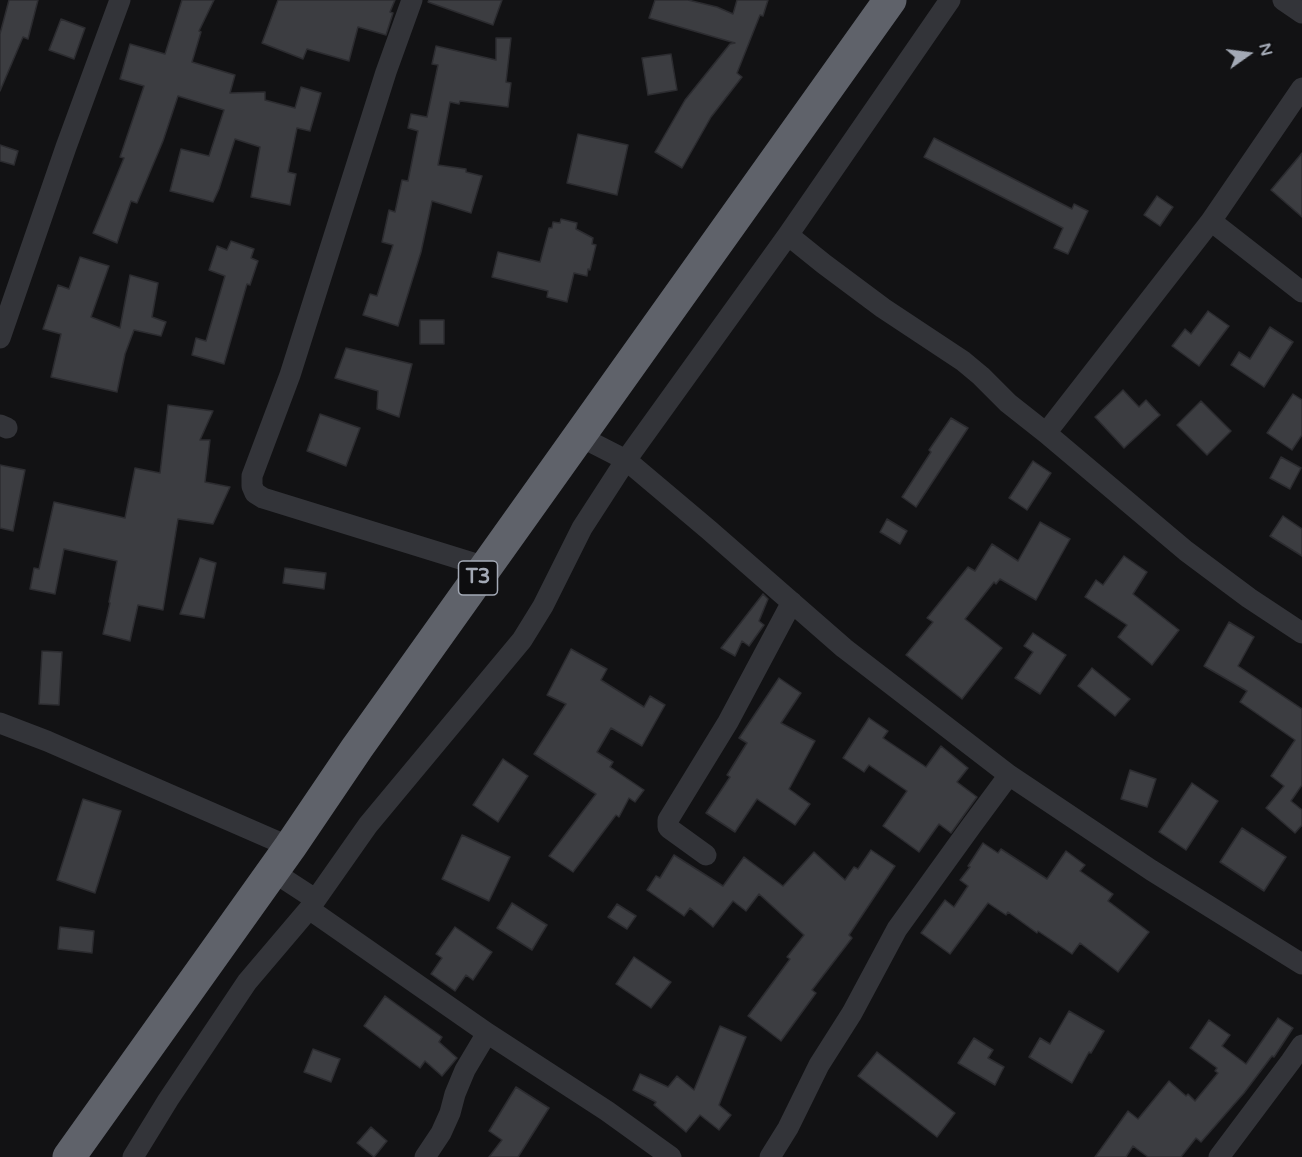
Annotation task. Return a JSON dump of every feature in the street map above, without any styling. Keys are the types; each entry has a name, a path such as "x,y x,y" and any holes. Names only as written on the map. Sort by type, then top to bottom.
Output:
{"highway":[{"name":"T3","path":"69,1157 357,748 890,0"}],"street":[{"path":"0,338 120,0"},
{"path":"412,0 386,72 290,375 252,476 252,486 255,493 263,498 486,567"},
{"path":"134,1157 168,1100 247,982 312,904 368,825 522,640 543,606 582,528 626,460 788,235 950,0"},
{"path":"1283,0 1302,13"},
{"path":"1046,433 1211,221 1302,88"},
{"path":"1211,221 1302,292"},
{"path":"788,235 875,302 963,361 1008,403 1186,551 1249,598 1302,633"},
{"path":"579,436 626,460 844,648 1010,775 1151,870 1302,964"},
{"path":"706,855 670,829 668,820 728,722 792,602"},
{"path":"0,723 47,741 281,859 312,904 487,1033 607,1111 671,1157"},
{"path":"770,1157 788,1128 819,1065 852,1013 897,929 1010,775"},
{"path":"425,1157 441,1133 465,1070 487,1033"},
{"path":"1219,1157 1298,1059"}],"building":[{"path":"9,0 38,0 28,39 23,37 0,91 0,34"},
{"path":"182,0 214,0 199,31 201,32 192,62 235,75 230,93 265,92 265,100 295,108 301,87 321,93 310,131 297,128 288,172 296,174 290,205 251,197 260,147 235,139 213,202 170,191 181,149 209,156 224,110 178,96 163,141 137,203 131,201 117,243 93,233 124,158 120,157 144,86 120,79 130,44 165,54"},
{"path":"278,0 395,0 390,12 393,13 386,35 358,27 349,61 307,49 303,59 262,43"},
{"path":"429,0 502,0 493,25 428,2"},
{"path":"655,0 688,0 717,7 733,14 737,0 768,0 737,73 742,77 711,117 682,168 655,152 685,100 730,44 735,43 649,18"},
{"path":"61,19 85,28 74,59 49,50"},
{"path":"496,38 511,38 506,82 511,83 508,107 460,101 459,104 450,102 438,165 466,169 466,172 482,176 471,213 432,201 421,252 398,326 363,315 370,294 377,296 393,245 382,242 389,210 395,212 402,180 408,181 418,131 408,128 411,114 427,117 438,65 432,64 436,46 496,60"},
{"path":"671,54 677,90 648,95 642,58"},
{"path":"578,134 628,145 617,195 567,183"},
{"path":"934,138 1072,209 1074,204 1088,211 1068,254 1054,248 1063,228 924,157"},
{"path":"0,145 18,151 14,165 0,161"},
{"path":"1302,153 1302,217 1271,190"},
{"path":"1157,196 1173,207 1160,226 1144,215"},
{"path":"561,219 577,223 576,229 593,238 592,244 596,245 587,276 574,273 567,302 547,297 548,291 492,277 498,252 540,262 549,228 552,228 553,222 560,223"},
{"path":"231,241 254,249 251,258 258,261 250,285 247,284 224,364 192,355 196,338 206,341 225,276 209,270 217,246 227,250"},
{"path":"80,257 109,266 91,317 120,328 130,275 158,283 152,317 166,322 161,336 134,330 125,354 117,392 51,377 61,334 43,329 58,285 69,289"},
{"path":"1208,311 1229,326 1199,366 1172,346 1185,329 1191,334"},
{"path":"420,320 444,320 444,344 420,344"},
{"path":"1270,327 1293,342 1264,387 1231,365 1239,352 1250,359"},
{"path":"346,348 412,364 399,417 377,409 378,391 335,378"},
{"path":"1123,390 1139,407 1146,400 1160,415 1124,448 1095,417"},
{"path":"1293,394 1302,400 1302,435 1292,450 1267,433"},
{"path":"1201,401 1231,431 1207,455 1177,425"},
{"path":"168,405 213,411 200,440 210,440 205,482 230,487 213,524 178,519 163,610 138,605 130,641 103,634 117,561 64,549 55,594 30,589 34,568 39,569 54,502 125,518 135,468 160,473"},
{"path":"320,414 360,428 346,466 307,451"},
{"path":"951,418 968,428 916,507 902,497 931,452 929,450"},
{"path":"1281,457 1301,468 1290,489 1270,478"},
{"path":"1033,461 1051,473 1027,510 1009,498"},
{"path":"0,465 25,470 13,531 0,528"},
{"path":"1283,516 1302,529 1302,556 1270,536"},
{"path":"887,519 907,531 900,544 880,532"},
{"path":"1040,522 1070,539 1036,600 1000,579 996,584 994,582 965,619 1002,648 962,699 906,655 933,622 927,618 968,567 975,571 992,544 1018,561"},
{"path":"1124,556 1147,572 1133,594 1179,630 1152,665 1118,637 1127,625 1085,597 1096,580 1103,585"},
{"path":"200,558 216,563 204,618 180,614"},
{"path":"285,568 326,573 324,589 283,583"},
{"path":"763,594 768,599 759,621 764,625 749,646 742,641 735,656 721,648"},
{"path":"1229,622 1254,637 1238,666 1302,709 1302,785 1291,801 1302,810 1302,825 1295,833 1266,808 1284,786 1271,776 1295,740 1240,702 1247,691 1204,666"},
{"path":"1033,633 1066,655 1040,694 1015,678 1033,652 1024,646"},
{"path":"571,649 607,669 601,680 644,707 650,696 665,705 642,746 611,728 597,752 613,762 610,767 644,790 635,802 629,798 619,817 616,815 573,872 549,856 596,794 534,754 566,704 547,695"},
{"path":"42,651 62,652 59,705 39,704"},
{"path":"1092,668 1130,699 1115,716 1078,686"},
{"path":"779,678 801,693 781,723 815,741 789,789 810,804 795,825 757,799 735,832 706,813 730,777 727,775 747,743 739,738"},
{"path":"869,718 888,731 883,738 926,767 941,746 968,768 957,782 977,797 951,833 939,824 919,852 883,826 907,791 869,765 864,772 843,758"},
{"path":"503,759 528,776 498,822 473,805"},
{"path":"1130,770 1156,779 1147,807 1121,799"},
{"path":"1192,783 1218,801 1186,850 1159,832"},
{"path":"83,799 121,811 95,893 57,880"},
{"path":"1242,828 1286,857 1264,891 1220,862"},
{"path":"462,835 510,857 489,901 442,879"},
{"path":"983,843 998,853 1001,849 1047,879 1066,851 1085,865 1080,871 1113,894 1108,901 1149,932 1118,972 1080,943 1072,954 1008,912 1006,915 988,903 950,954 921,933 945,900 954,907 968,886 960,880"},
{"path":"871,850 895,866 849,935 852,938 812,990 816,993 781,1041 748,1016 790,959 787,957 804,935 759,894 746,911 733,901 713,927 690,908 684,916 647,890 656,876 660,878 674,855 723,886 744,857 783,886 814,852 845,880 854,867 858,869"},
{"path":"512,903 547,925 532,950 497,928"},
{"path":"617,904 636,916 627,929 608,917"},
{"path":"60,927 94,931 92,953 58,949"},
{"path":"455,927 492,952 473,980 466,975 455,991 431,974 442,958 436,954"},
{"path":"634,957 671,982 651,1008 616,984"},
{"path":"385,996 442,1037 439,1042 457,1058 442,1076 425,1061 420,1068 364,1026"},
{"path":"1069,1011 1104,1031 1072,1083 1029,1057 1040,1038 1050,1044"},
{"path":"1278,1018 1293,1028 1274,1057 1272,1056 1244,1093 1201,1142 1196,1138 1181,1157 1148,1157 1133,1146 1126,1157 1095,1157 1128,1111 1138,1119 1169,1081 1195,1101 1218,1073 1215,1071 1217,1068 1190,1048 1209,1020 1230,1035 1222,1046 1246,1064"},
{"path":"720,1026 746,1037 719,1105 731,1115 719,1130 700,1115 686,1132 654,1105 656,1102 633,1090 640,1074 668,1087 677,1076 694,1090"},
{"path":"974,1038 993,1050 988,1058 1004,1067 995,1085 958,1063"},
{"path":"313,1049 340,1059 331,1082 304,1072"},
{"path":"877,1052 955,1113 937,1137 858,1076"},
{"path":"516,1087 549,1108 518,1157 489,1157 502,1140 489,1131"},
{"path":"371,1127 387,1141 374,1157 357,1143"}]}
